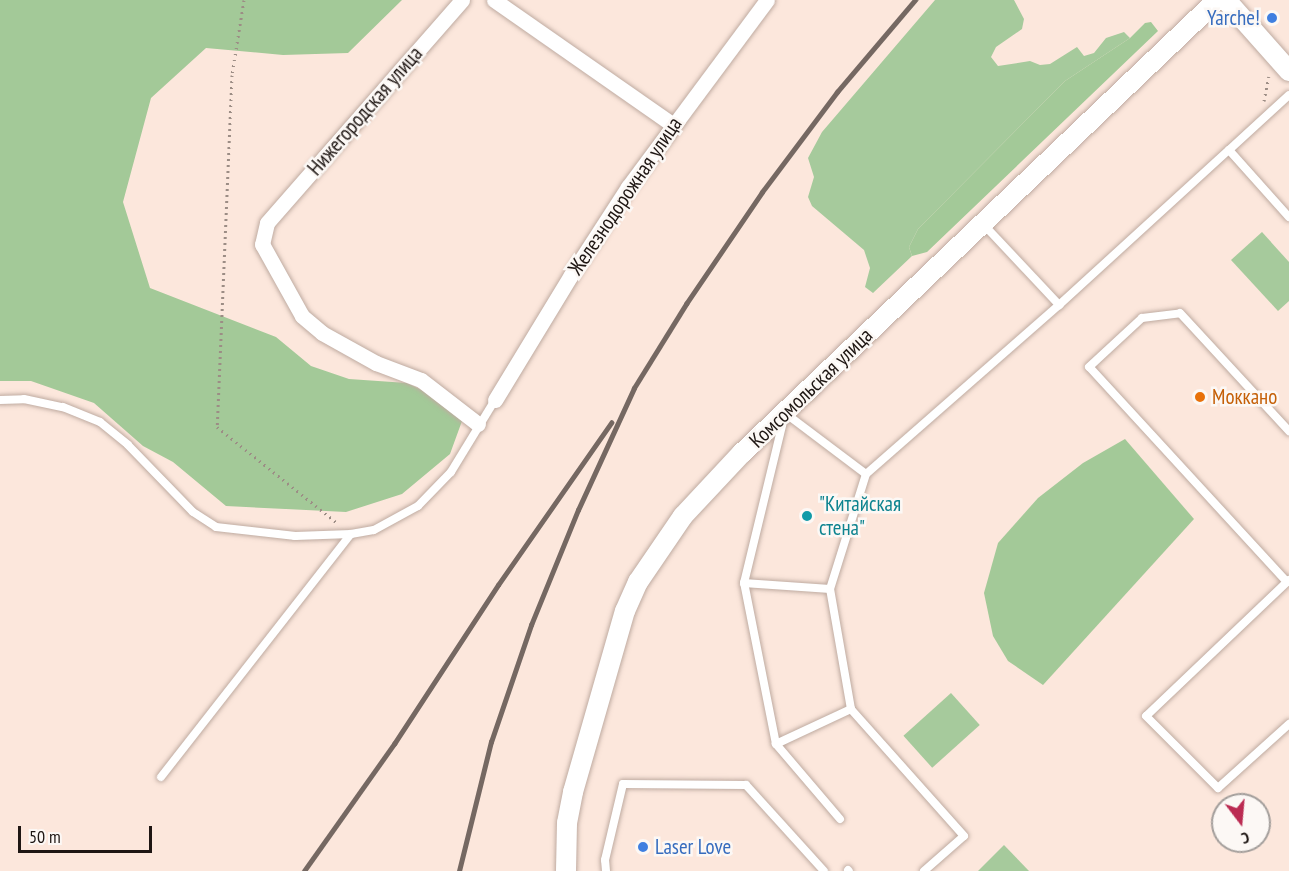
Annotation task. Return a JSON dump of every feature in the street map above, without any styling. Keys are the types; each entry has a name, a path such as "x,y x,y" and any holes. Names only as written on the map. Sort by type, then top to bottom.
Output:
{"street":[{"name":"Нижегородская улица","path":"462,0 267,222 262,244 302,316 322,333 376,363 421,380 477,424"},
{"path":"494,0 673,125"},
{"name":"Железнодорожная улица","path":"495,400 628,187 767,0"},
{"name":"Комсомольская улица","path":"566,871 565,846 573,792 631,596 658,549 683,516 785,412 1217,0"},
{"path":"1226,0 1289,71"}],"lane":[{"path":"924,871 964,836 851,709 830,589 866,474 1059,305 1289,95"},
{"path":"1229,150 1289,218"},
{"path":"982,224 1059,305"},
{"path":"1289,431 1180,313 1142,318 1089,367 1288,581 1146,716 1218,788 1289,724"},
{"path":"0,400 24,399 63,406 100,422 128,445 193,512 216,527 295,536 351,534 374,530 418,506 451,472 467,448 477,424 495,400"},
{"path":"840,819 776,744 744,583 785,412 866,474"},
{"path":"161,777 351,534"},
{"path":"744,583 830,589"},
{"path":"776,744 851,709"},
{"path":"606,871 605,860 622,784 746,785 824,871"}],"path":[{"path":"244,0 232,75 217,427 351,534"}],"green space":[{"path":"0,0 402,0 348,53 283,55 206,48 151,98 123,202 150,288 276,337 311,366 349,379 407,383 436,397 462,421 450,454 402,494 346,512 226,506 173,462 143,446 94,403 31,381 0,381"},
{"path":"935,0 1014,0 1024,19 1022,29 996,47 991,57 998,66 1030,61 1040,65 1050,64 1077,47 1084,56 1094,53 1106,38 1124,32 1130,38 1065,81 918,229 909,247 912,256 873,293 865,287 870,268 864,250 812,206 808,197 814,177 808,158 822,132"},
{"path":"1151,22 1158,31 927,252 912,256 909,247 918,229 1065,81 1130,38 1145,23"},
{"path":"1262,232 1289,262 1289,301 1278,311 1231,260"},
{"path":"1125,439 1194,519 1043,685 1008,661 993,636 984,593 998,543 1038,498 1083,463"},
{"path":"951,693 980,725 932,768 903,736"},
{"path":"1004,845 1029,871 978,871"}],"railway":[{"path":"459,871 491,742 531,625 578,510 634,388 686,304 762,192 837,92 915,0"},
{"path":"304,871 394,744 498,585 611,423"}],"place":[{"name":"Yarche!","path":"1272,18"},
{"name":"Моккано","path":"1200,397"},
{"name":"\"Китайская стена\"","path":"807,516"},
{"name":"Laser Love","path":"643,847"}]}
